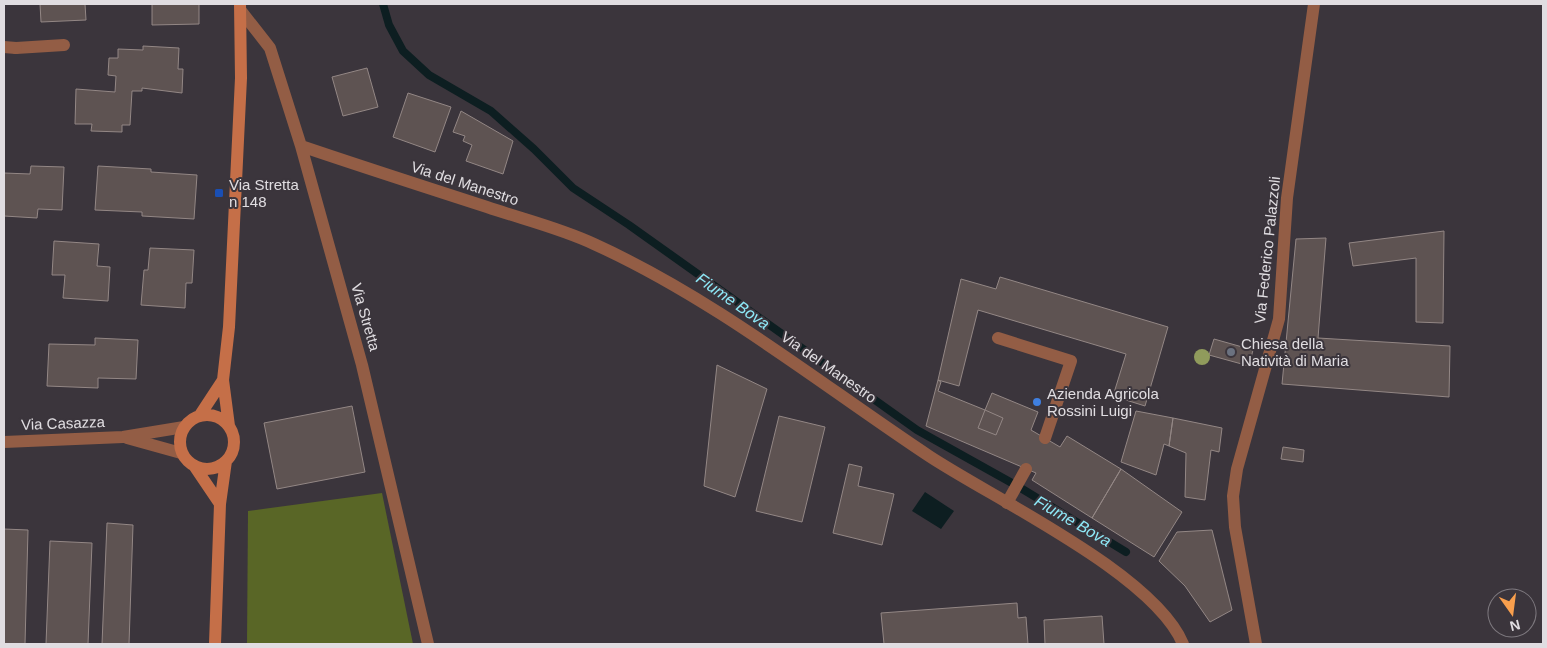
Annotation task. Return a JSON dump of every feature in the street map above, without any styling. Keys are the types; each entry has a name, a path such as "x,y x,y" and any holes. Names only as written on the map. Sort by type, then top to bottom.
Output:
{"street":[{"name":"Via Federico Palazzoli","path":"1256,644 1235,527 1232,496 1237,469 1279,319 1287,198 1314,4"},
{"name":"Via Stretta","path":"240,8 270,48 301,146 362,365 428,644"},
{"name":"Via Stretta","path":"229,426 223,380 229,327 239,118 240,8"},
{"path":"10,47 64,45"},
{"name":"Via del Manestro","path":"301,146 592,243 661,277 746,329 930,457 1010,498 1120,576 1153,603 1179,635 1183,644"},
{"path":"998,338 1071,361 1045,438"},
{"name":"Via Stretta","path":"200,416 223,380"},
{"path":"200,416 216,417 229,426 234,441 232,452 226,461 217,467 206,470 195,467 187,462 181,454 179,440 184,427 191,420 200,416"},
{"name":"Via Casazza","path":"4,442 123,437 184,427"},
{"name":"Via Casazza","path":"123,437 181,454"},
{"path":"215,644 220,504 226,461"},
{"path":"195,467 220,504"},
{"path":"1010,498 1026,469"}],"green space":[{"path":"382,493 413,644 247,644 248,511"}],"shaded area":[{"path":"925,492 954,511 941,529 912,511"}],"building":[{"path":"40,4 85,4 86,20 41,22"},
{"path":"152,4 199,4 199,24 152,25"},
{"path":"143,46 179,48 178,69 183,69 182,93 142,88 142,91 132,91 130,125 122,125 122,132 91,131 92,124 75,124 76,89 115,92 116,76 108,75 109,58 118,58 118,49 143,50"},
{"path":"367,68 378,107 343,116 332,77"},
{"path":"408,93 451,107 435,152 393,137"},
{"path":"461,111 513,141 503,174 466,161 472,145 463,141 465,136 453,132"},
{"path":"31,166 64,167 62,210 38,209 37,218 4,216 4,173 30,174"},
{"path":"98,166 151,169 151,172 197,175 194,219 142,216 142,212 95,210"},
{"path":"1444,231 1443,323 1416,322 1416,258 1353,266 1349,243"},
{"path":"1326,238 1318,338 1450,346 1449,397 1282,384 1296,239"},
{"path":"54,241 99,244 97,266 110,267 108,301 63,298 65,275 52,275"},
{"path":"150,248 194,250 192,283 186,283 185,308 141,305 144,270 148,270"},
{"path":"1000,277 1168,327 1145,406 1113,396 1126,354 978,310 959,386 938,380 961,279 996,289"},
{"path":"95,338 138,340 136,379 98,378 98,388 47,386 49,344 95,345"},
{"name":"Chiesa della Natività di Maria","path":"1214,339 1253,350 1249,366 1209,355"},
{"path":"717,365 767,389 735,497 704,486"},
{"path":"938,380 941,382 938,391 985,410 992,393 1038,412 1031,430 1060,447 1067,436 1121,469 1092,518 1032,480 1036,473 926,426"},
{"path":"352,406 365,472 277,489 264,423"},
{"path":"985,410 1003,418 996,435 978,428"},
{"path":"1136,411 1173,418 1169,446 1164,444 1156,475 1121,462"},
{"path":"779,416 825,427 802,522 756,511"},
{"path":"1173,418 1222,428 1219,452 1211,450 1205,500 1185,497 1186,453 1169,446"},
{"path":"1283,447 1304,450 1303,462 1281,459"},
{"path":"849,464 862,467 858,486 894,494 882,545 833,533"},
{"path":"1121,469 1182,512 1154,557 1092,518"},
{"path":"107,523 133,525 129,644 102,644"},
{"path":"4,529 28,530 25,644 4,644"},
{"path":"1212,530 1232,610 1210,622 1185,586 1159,561 1177,532"},
{"path":"50,541 92,543 88,644 46,644"},
{"path":"1017,603 1018,618 1026,617 1028,644 884,644 881,613"},
{"path":"1102,616 1104,644 1045,644 1044,620"}],"waterway":[{"name":"Fiume Bova","path":"383,4 389,25 403,51 429,75 491,111 534,149 573,188 629,225 917,430 1019,487 1126,552"}],"place":[{"name":"Via Stretta n 148","path":"219,193"},
{"name":"Chiesa della Natività di Maria","path":"1231,352"},
{"name":"Azienda Agricola Rossini Luigi","path":"1037,402"}]}
